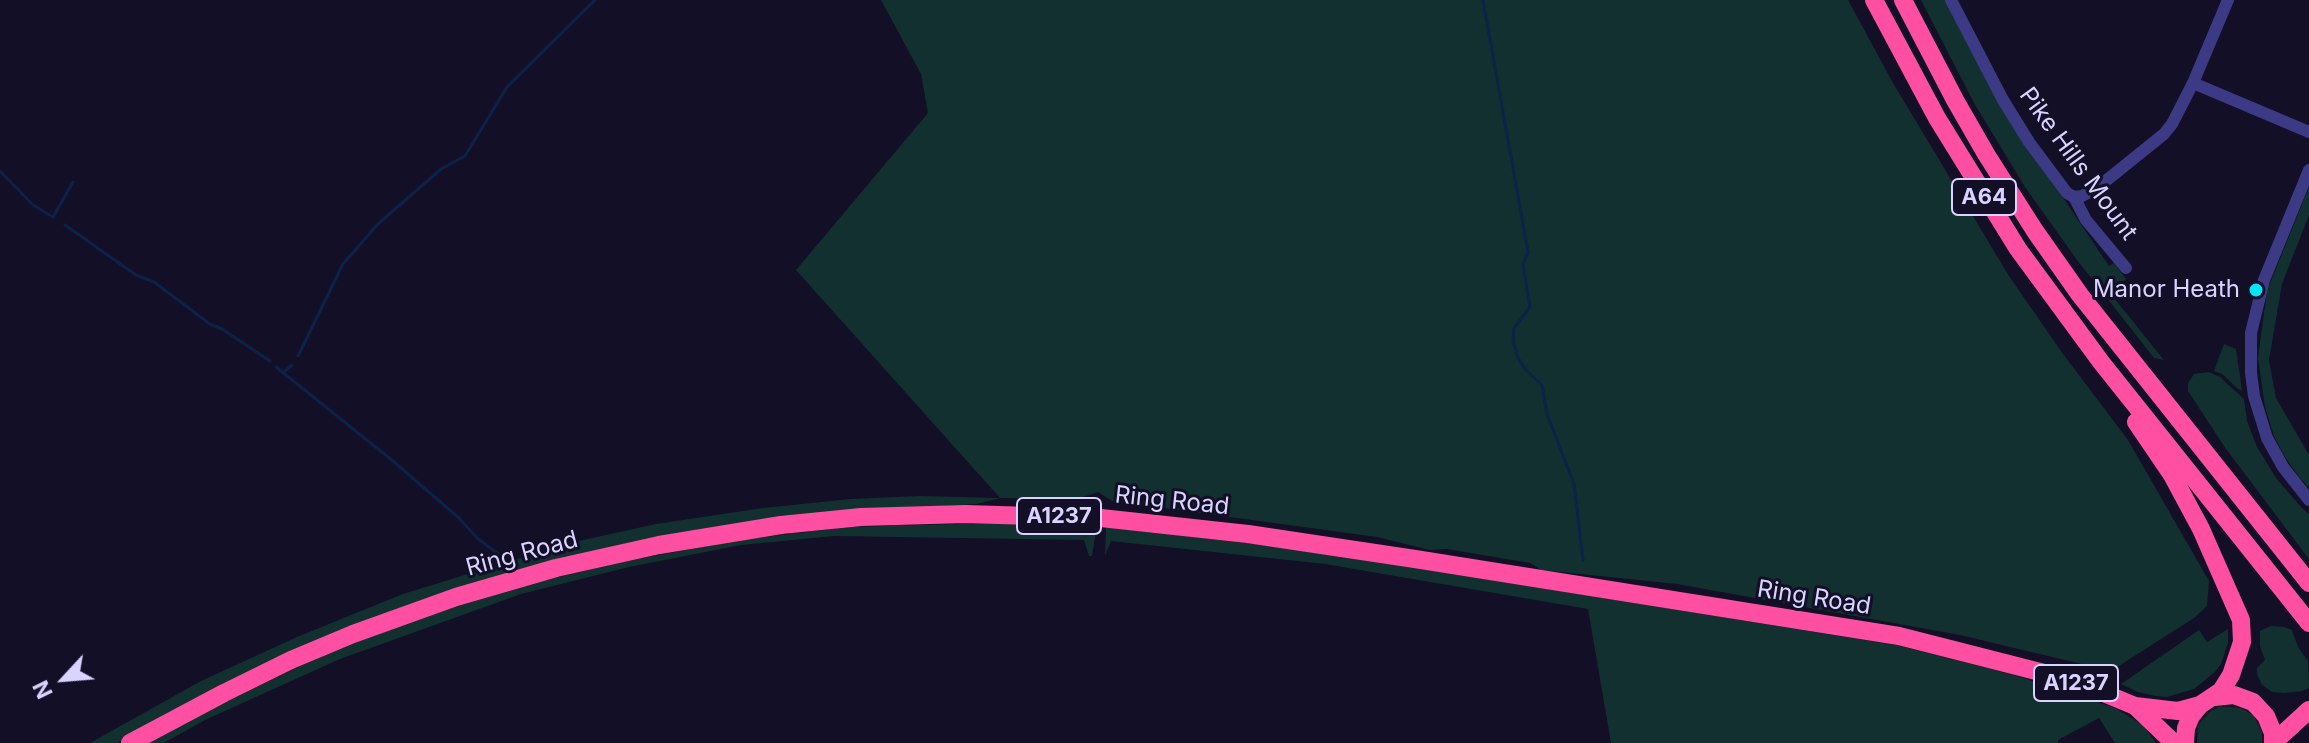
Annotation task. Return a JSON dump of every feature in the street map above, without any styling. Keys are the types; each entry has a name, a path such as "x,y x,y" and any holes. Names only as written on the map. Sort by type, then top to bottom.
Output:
{"highway":[{"name":"A64","path":"1874,0 1937,118 1988,204 2060,310 2309,623"},
{"name":"A64","path":"1903,0 1986,154 2053,257 2120,348 2309,583"},
{"path":"2116,380 2136,421 2172,475 2201,529 2238,609 2243,632 2240,654 2227,683 2191,716 2185,743"},
{"name":"Ring Road","path":"130,743 291,660 353,634 456,597 556,568 659,545 781,525 861,517 965,514 1101,518 1248,534 1899,636 2026,667 2135,706 2166,711 2178,711 2234,695 2274,711 2308,710"},
{"name":"Ring Road","path":"2135,706 2174,743"},
{"path":"2261,708 2270,724 2273,743"},
{"path":"2273,743 2308,710"}],"street":[{"name":"Pike Hills Mount","path":"1951,0 2003,100 2029,142 2067,193 2074,197 2086,220 2126,268"},
{"path":"2074,197 2097,188 2164,134 2172,124 2228,0"},
{"path":"2193,83 2309,132"},
{"path":"2309,170 2264,280 2256,307 2251,346 2251,373 2261,420 2283,467 2309,500"}],"green space":[{"path":"881,0 1848,0 1893,83 2009,276 2128,440 2209,581 2207,606 2194,618 2111,671 1960,635 1677,584 1541,570 1530,563 1447,549 1430,550 1377,537 1112,501 1098,492 1077,499 1001,498 976,504 875,510 640,542 205,694 117,743 90,743 201,681 297,637 403,594 565,544 656,524 763,508 920,496 1000,498 796,270 928,113 921,74"},
{"path":"1921,0 1946,0 2025,141 2109,266 2114,263 2126,279 2110,293 2164,360 2154,358 2077,260 2025,187 1974,103"},
{"path":"2309,187 2309,215 2282,284 2269,360 2276,398 2309,455 2309,488 2285,457 2274,436 2265,407 2258,358 2267,291"},
{"path":"2224,344 2236,349 2242,390 2214,371"},
{"path":"2209,372 2220,377 2244,399 2247,421 2257,447 2276,478 2309,514 2309,559 2226,449 2188,391 2188,383 2194,374"},
{"path":"986,523 1097,525 1092,556 1089,556 1084,540 834,536 741,545 629,567 521,594 340,659 205,720 164,743 149,743 201,714 336,649 520,586 740,540 851,527"},
{"path":"1106,527 1301,549 1901,646 2017,676 2115,708 2143,725 2156,743 2115,743 2099,718 2058,740 2058,743 1611,743 1588,609 1325,564 1111,541 1105,555"},
{"path":"2271,626 2292,630 2298,647 2308,661 2309,688 2285,693 2272,692 2262,685 2257,674 2257,668 2265,660 2260,646 2260,631"},
{"path":"2228,629 2228,643 2221,664 2194,689 2167,697 2138,692 2121,684 2199,630 2207,642"},
{"path":"2221,706 2241,708 2254,716 2262,732 2262,743 2197,743 2198,726 2209,712"}],"waterway":[{"path":"298,356 343,264 378,224 441,169 465,156 507,87 595,0"},
{"path":"1483,0 1528,252 1523,265 1530,307 1514,328 1513,342 1525,369 1542,385 1547,414 1574,484 1583,560"},
{"path":"0,171 33,205 53,217 73,182"},
{"path":"65,225 136,275 154,282 210,324 270,361"},
{"path":"284,372 292,365"},
{"path":"276,367 393,461 501,556"}],"place":[{"name":"Manor Heath","path":"2256,290"}]}
